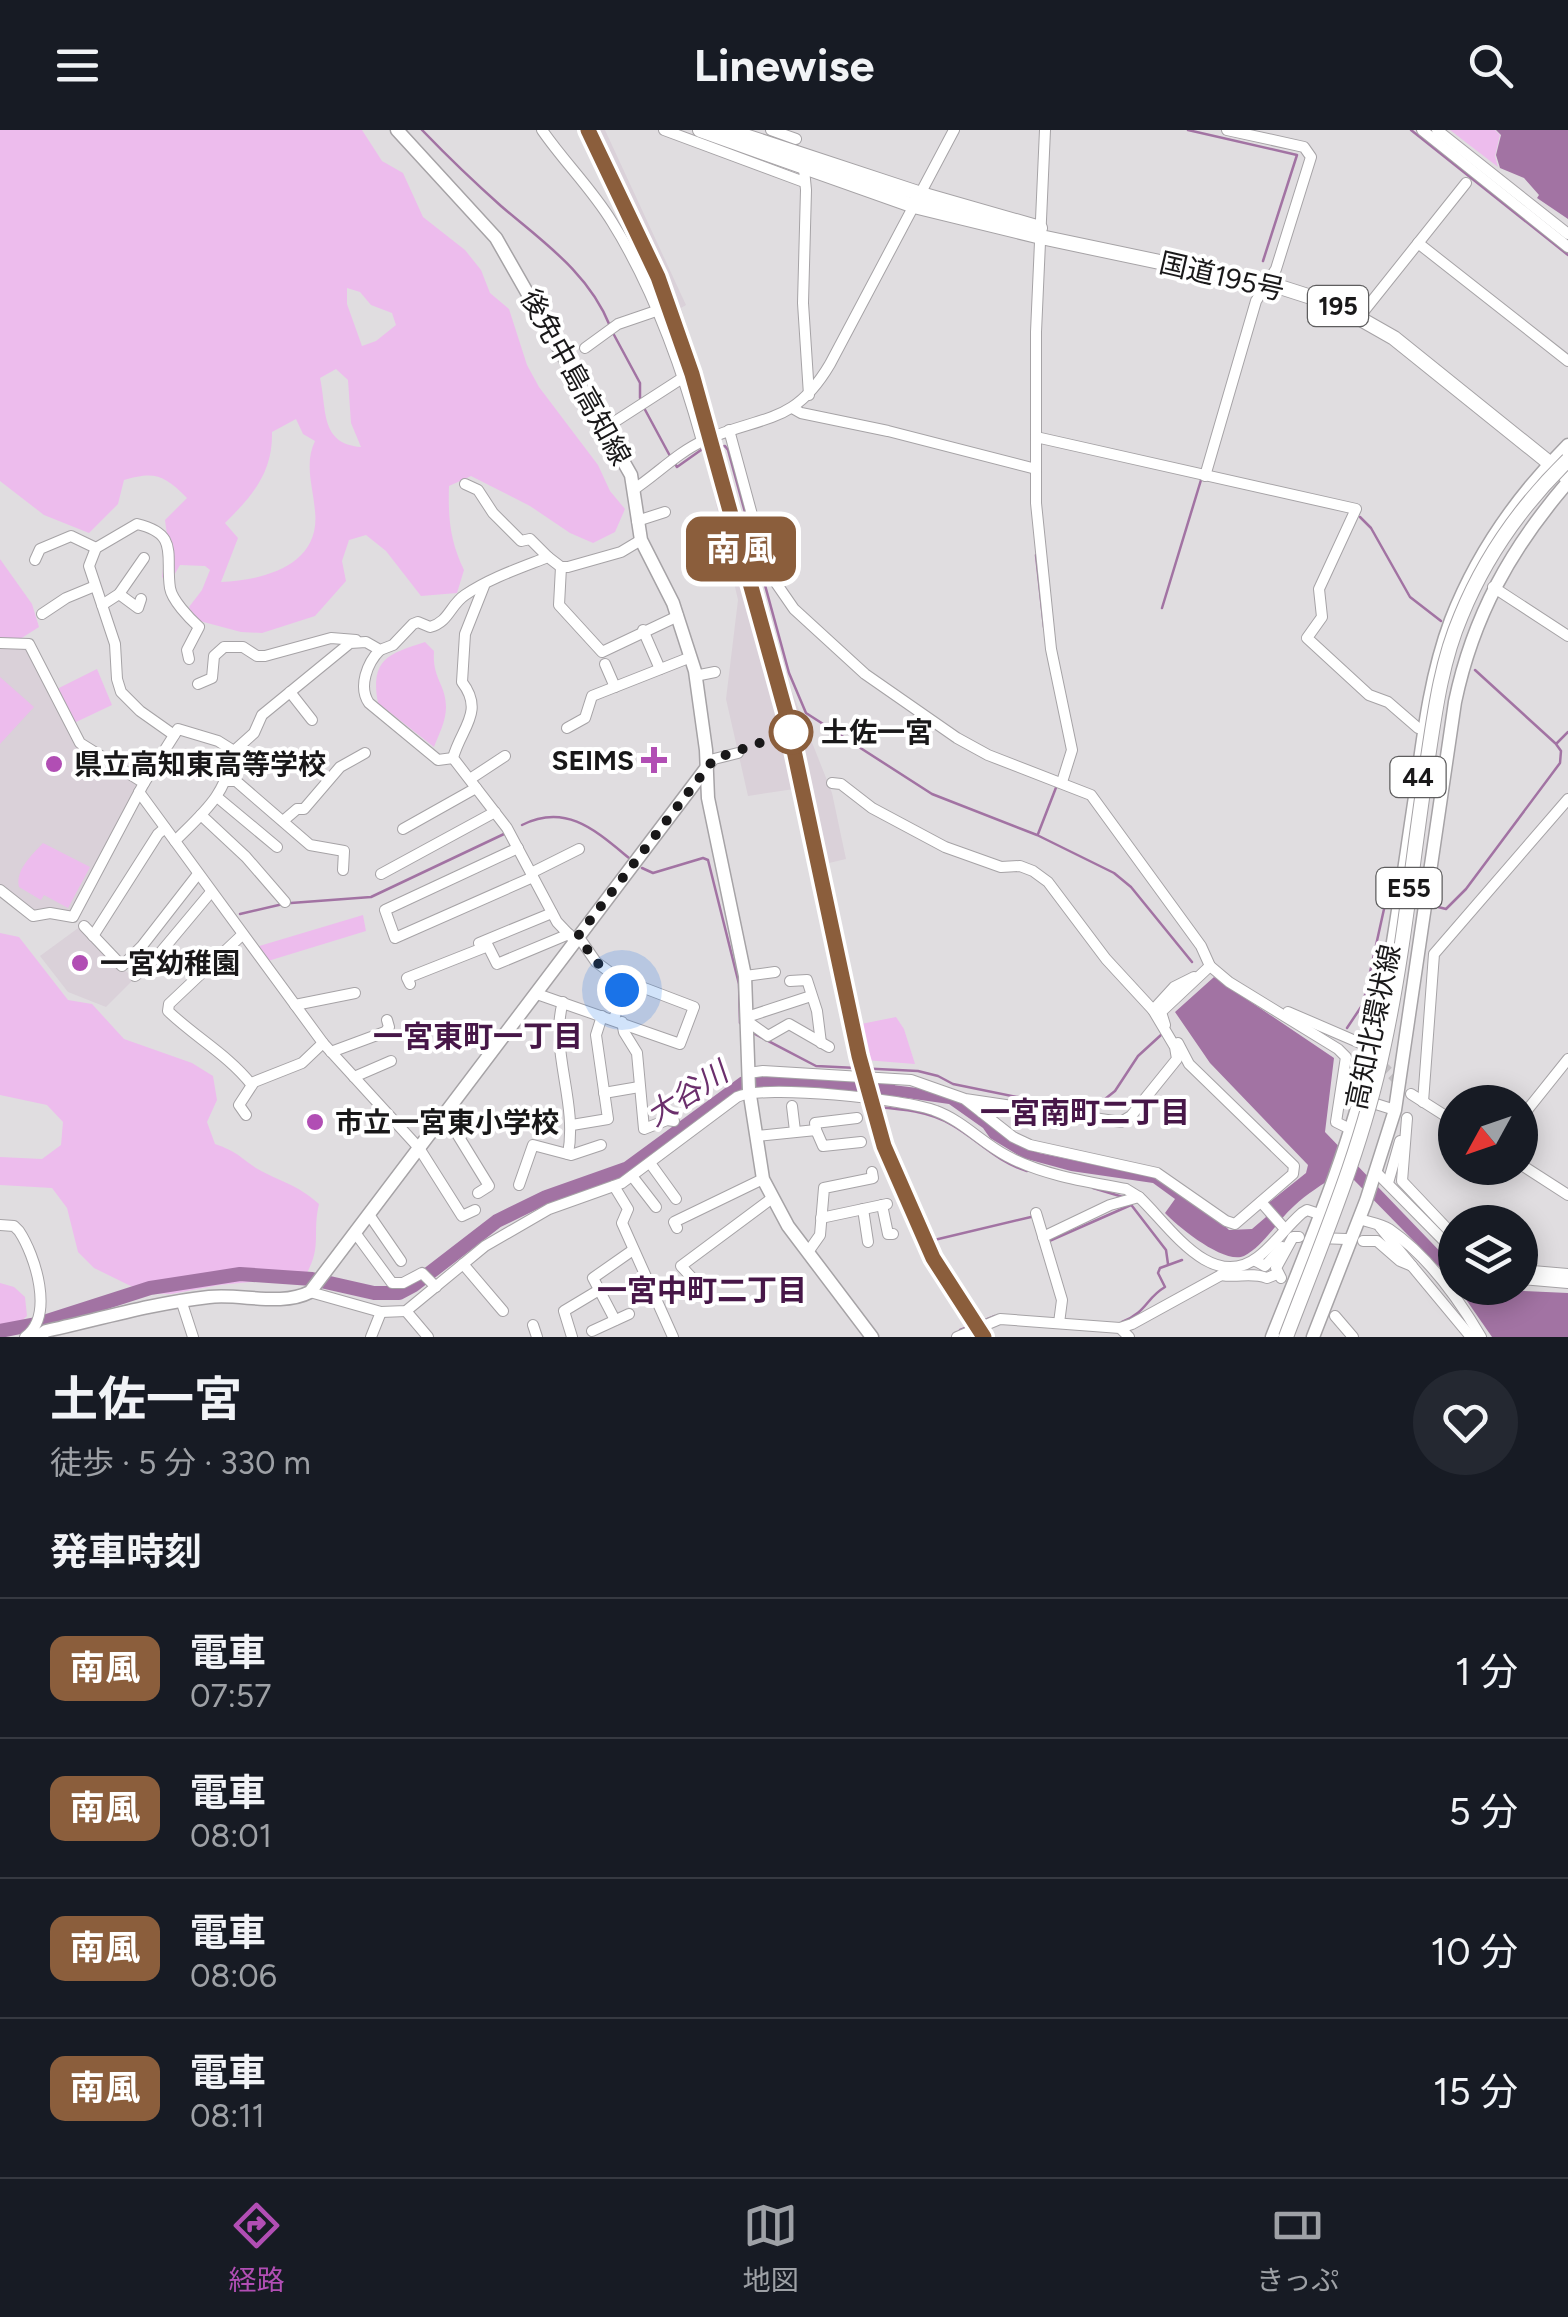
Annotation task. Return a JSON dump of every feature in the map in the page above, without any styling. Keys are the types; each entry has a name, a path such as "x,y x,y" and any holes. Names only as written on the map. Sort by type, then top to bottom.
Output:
{"highway":[{"name":"国道195号","path":"700,130 797,141 918,200"},
{"name":"国道195号","path":"723,134 804,176 918,200 1336,304 1394,338 1568,480"},
{"name":"E55","path":"1286,1337 1342,1192 1376,1082 1435,708 1450,644 1488,562 1528,504 1568,460"}],"main road":[{"name":"後免中島高知線","path":"398,130 496,238 624,458 641,540 678,616 695,676 718,853 745,976 749,1091 763,1180 771,1199 872,1337"},
{"name":"高知北環状線","path":"1272,1337 1328,1195 1361,1097 1398,912 1425,729 1443,646 1464,589 1503,520 1568,444"},
{"name":"高知北環状線","path":"1313,1337 1400,1110 1455,702 1467,651 1493,587 1526,534 1568,480"},
{"path":"31,1335 181,1300 215,1296 294,1297 311,1292 537,994 574,937 707,767"}],"street":[{"path":"542,130 610,218 635,261 684,377 702,441"},
{"path":"664,130 804,176 803,303 810,394"},
{"path":"771,130 797,141"},
{"path":"633,490 702,441 794,408 810,394 830,364 954,130"},
{"path":"1045,130 1047,235 1032,469 1048,628 1072,750 1058,780"},
{"path":"1205,476 1256,301 1276,270 1310,157 1304,147 1228,130"},
{"path":"1422,130 1568,247"},
{"path":"1437,130 1568,234"},
{"path":"1360,316 1466,183"},
{"path":"1418,243 1568,361"},
{"path":"585,348 618,324 656,312"},
{"path":"605,428 684,377"},
{"path":"794,408 801,413 888,431 1032,469"},
{"path":"728,430 767,570 794,609 865,674 957,738 988,755 1091,795 1201,946 1207,969 1346,1056 1336,1122 1350,1129"},
{"path":"1036,437 1356,509 1319,589 1322,618 1307,638 1369,695 1388,702 1418,728 1425,729"},
{"path":"465,484 478,490 492,514 521,542 530,539 561,567"},
{"path":"636,521 665,512"},
{"path":"174,734 140,711 121,692 115,644 88,566 96,548 136,524 155,528 170,553 173,596 199,627 186,650 189,658"},
{"path":"35,560 40,550 72,536 96,548"},
{"path":"561,567 621,552 641,540"},
{"path":"453,758 438,760 369,703 364,696 364,684 372,660 380,650 393,646 416,622 425,627 441,624 460,598 548,557"},
{"path":"102,605 119,594 144,558"},
{"path":"561,567 559,605 602,652 678,616"},
{"path":"42,614 95,586"},
{"path":"453,758 473,706 472,695 462,682 465,634 484,586"},
{"path":"1493,587 1568,636"},
{"path":"119,594 138,608 140,599"},
{"path":"643,630 660,670"},
{"path":"198,684 212,678 214,656 224,647 243,648 265,656 331,638 357,640 380,650"},
{"path":"175,841 217,796 228,780 234,751 254,733 262,715 357,640"},
{"path":"0,643 29,644 80,743 142,788 162,831 175,841 327,1048 419,1148 462,1216 475,1210"},
{"path":"566,728 585,718 592,696 691,657"},
{"path":"605,664 615,687"},
{"path":"695,676 715,672"},
{"path":"290,692 312,720"},
{"path":"0,890 33,916 73,917 174,734 180,728 234,751"},
{"path":"707,767 714,759 738,752"},
{"path":"283,821 304,809 340,767 366,753"},
{"path":"402,829 473,784 506,756"},
{"path":"453,758 518,848 552,913 611,973 622,990"},
{"path":"228,780 236,781 310,845 344,852 343,870"},
{"path":"748,1074 763,1071 893,1078 927,1085 981,1106 1110,1121 1126,1120 1177,1059 1175,1046 1152,1010 1106,959 1064,900 1032,870 1001,867 960,853 872,808 842,784 832,783"},
{"path":"217,796 277,847"},
{"path":"1422,1102 1434,954 1568,799"},
{"path":"381,874 495,812"},
{"path":"202,815 285,902"},
{"path":"93,936 162,831"},
{"path":"518,848 385,910 395,938 532,875 579,848"},
{"path":"84,926 122,966 198,874"},
{"path":"134,976 155,960 211,892"},
{"path":"402,974 552,913"},
{"path":"242,935 170,1004 168,1011 235,1065 251,1084"},
{"path":"410,984 408,978 488,946 497,964 574,937"},
{"path":"1419,955 1434,954"},
{"path":"1152,1010 1174,987 1207,969"},
{"path":"981,1106 1014,1137 1044,1151 1157,1173 1231,1224 1238,1222 1293,1174 1294,1166 1189,1064 1161,1019 1161,1012 1207,969"},
{"path":"745,976 775,972"},
{"path":"747,1019 768,1036 789,1024 825,1045 807,980 790,981"},
{"path":"537,994 613,1019 680,1044 694,1006 631,982 622,990 613,1019 596,1035 608,1119 572,1125"},
{"path":"1229,982 1360,1044"},
{"path":"295,1006 355,993"},
{"path":"747,1019 811,996"},
{"path":"562,1002 557,1021 572,1125 568,1154"},
{"path":"613,1019 637,1052 644,1129 674,1121"},
{"path":"246,1114 238,1105 251,1084 327,1048 385,1032 389,1027 387,1020"},
{"path":"1538,1097 1568,1060"},
{"path":"354,1077 391,1061"},
{"path":"604,1093 639,1088"},
{"path":"311,1292 381,1312 406,1311 485,1246 549,1209 632,1176 749,1091 930,1108 956,1120 1009,1158 1126,1189 1175,1238 1216,1267 1233,1268"},
{"path":"1341,1093 1400,1110"},
{"path":"1411,1094 1438,1112"},
{"path":"792,1106 796,1132"},
{"path":"1388,1183 1400,1110"},
{"path":"1400,1110 1402,1181 1438,1219"},
{"path":"857,1118 816,1123 816,1130 824,1146 861,1142"},
{"path":"438,1124 454,1129 489,1186 478,1193"},
{"path":"757,1136 816,1130"},
{"path":"519,1185 532,1145 568,1154 600,1145"},
{"path":"650,1163 676,1198"},
{"path":"808,1252 820,1235 824,1188 874,1178 872,1172"},
{"path":"1376,1173 1438,1234"},
{"path":"1538,1175 1568,1194"},
{"path":"632,1176 656,1207"},
{"path":"677,1228 674,1222 763,1180"},
{"path":"614,1186 628,1210 622,1223 673,1337"},
{"path":"1043,1237 1110,1205 1137,1197"},
{"path":"694,1280 681,1266 771,1199"},
{"path":"1260,1202 1284,1228"},
{"path":"820,1218 885,1204 888,1234 893,1234"},
{"path":"862,1209 868,1242"},
{"path":"957,1337 1000,1319 1060,1318 1120,1328 1132,1324 1218,1275 1254,1260 1307,1210 1319,1214"},
{"path":"1036,1213 1061,1297 1060,1318"},
{"path":"370,1216 401,1261"},
{"path":"1360,1218 1389,1229 1446,1286 1481,1337"},
{"path":"0,1225 14,1226 24,1239 42,1288 31,1335"},
{"path":"1379,1225 1471,1337"},
{"path":"356,1234 392,1284 422,1273 436,1287"},
{"path":"1218,1275 1279,1276 1285,1248 1293,1236 1298,1237"},
{"path":"1317,1238 1346,1239"},
{"path":"1363,1241 1377,1241 1412,1266"},
{"path":"1254,1260 1264,1266 1280,1247 1285,1248"},
{"path":"614,1320 593,1278 633,1250"},
{"path":"462,1264 503,1311"},
{"path":"1538,1272 1568,1274"},
{"path":"1538,1281 1568,1283"},
{"path":"1296,1289 1320,1306"},
{"path":"572,1337 564,1312 599,1290"},
{"path":"181,1300 193,1337"},
{"path":"406,1311 428,1337"},
{"path":"372,1337 381,1312"},
{"path":"592,1330 629,1314"},
{"path":"1335,1316 1353,1337"},
{"path":"1120,1328 1130,1337"}],"shaded area":[{"path":"0,130 362,130 382,161 403,173 423,217 465,250 481,270 490,293 509,309 527,365 539,387 598,465 610,491 625,509 615,532 593,543 471,476 449,486 451,529 464,570 457,593 421,596 386,551 366,535 349,540 342,561 346,581 315,616 262,633 241,632 196,620 189,607 210,570 205,566 180,565 169,584 162,577 165,520 187,498 172,484 151,476 124,480 118,504 89,533 44,515 0,481","holes":["347,288 360,292 371,305 392,313 396,325 376,341 362,346 347,304","336,369 348,380 351,423 361,447 338,439 332,432 320,378","296,419 303,434 315,441 310,467 314,529 309,545 299,557 272,573 221,582 238,538 225,523 265,472 272,432"]},
{"path":"585,130 605,130 686,305 681,308 706,383 785,674 832,793 846,859 829,863 830,871 824,872 829,899 823,900 794,789 748,796 726,699 738,600 707,464 713,461 671,317"},
{"path":"1450,130 1495,130 1500,135 1495,156 1498,167"},
{"path":"1496,130 1568,130 1568,219 1537,198 1539,195 1524,178 1500,168 1496,155 1501,135"},
{"path":"0,559 32,604 39,627 20,639 0,640"},
{"path":"425,642 434,651 446,707 434,747 378,703 376,688 385,660"},
{"name":"県立高知東高等学校","path":"27,645 78,745 139,783 73,913 36,913 0,886 0,646"},
{"path":"97,669 112,705 74,723 57,689"},
{"path":"0,677 34,707 0,744"},
{"path":"43,843 90,867 68,908 44,895 41,900 19,887 22,869"},
{"path":"363,915 366,931 268,961 256,947"},
{"name":"一宮幼稚園","path":"81,926 135,978 106,1007 68,992 40,956"},
{"path":"0,933 19,937 68,1000 92,1004 124,1039 192,1063 213,1076 217,1100 207,1122 215,1144 319,1204 316,1247 307,1273 171,1294 145,1293 94,1268 78,1252 67,1208 52,1188 0,1185 0,1157 42,1159 61,1145 63,1122 47,1105 0,1095"},
{"path":"1214,977 1334,1058 1325,1132 1438,1249 1438,1266 1352,1178 1338,1175 1315,1189 1244,1256 1225,1255 1202,1243 1165,1213 1175,1199 1153,1183 1071,1171 1023,1158 990,1138 983,1128 949,1104 872,1093 869,1082 933,1090 962,1102 1007,1138 1039,1153 1153,1177 1229,1230 1252,1229 1266,1217 1262,1208 1306,1173 1308,1165 1210,1063 1175,1012"},
{"path":"896,1017 915,1064 865,1060 856,1025"},
{"path":"0,1283 14,1287 25,1297 27,1316 0,1335"},
{"path":"1538,1292 1568,1293 1568,1337 1492,1337 1470,1305 1538,1305"}],"waterway":[{"path":"422,130 577,274 610,326"},
{"path":"1188,130 1297,155 1263,261"},
{"path":"1411,130 1568,255"},
{"path":"613,333 640,383 640,398"},
{"path":"643,406 670,456"},
{"path":"674,462 677,467 701,450 725,446 728,450 789,673 806,713 932,794 1037,835 1114,873 1131,887 1192,962"},
{"path":"1162,608 1201,480"},
{"path":"1360,517 1371,528 1410,597 1441,621"},
{"path":"1036,555 1044,627"},
{"path":"1475,670 1555,743"},
{"path":"1438,907 1446,909 1466,889 1560,763 1561,751 1556,744 1568,732"},
{"path":"1038,834 1057,785"},
{"path":"522,825 538,819 566,818 592,829 629,858"},
{"path":"291,903 371,897 504,834"},
{"path":"642,868 653,873 703,858 708,860 739,984 740,1023"},
{"path":"1347,1028 1363,1004 1386,900 1391,902"},
{"path":"240,914 283,904"},
{"path":"753,1033 816,1066 918,1071 953,1084 1037,1101 1105,1099 1115,1091 1138,1056 1161,1035"},
{"name":"大谷川","path":"0,1331 41,1323 150,1288 240,1274 312,1279 374,1293 399,1293 497,1221 546,1197 628,1168 744,1083 774,1080 889,1089"},
{"path":"875,1107 943,1120 1006,1162 1027,1171"},
{"path":"1093,1188 1123,1197"},
{"path":"1129,1202 1166,1250 1168,1264"},
{"path":"1047,1242 1131,1205"},
{"path":"930,1241 1031,1217"},
{"path":"1122,1322 1137,1314 1165,1287 1158,1273 1160,1268 1182,1260"},
{"path":"960,1330 995,1316"}],"tunnel":[{"path":"1360,1043 1403,1086"}],"railway":[{"path":"588,130 656,274 698,390 795,747 847,999 884,1140 910,1208 943,1274 984,1337"}],"train":[{"name":"南風","path":"588,130 658,277 692,374 786,713 859,1056 884,1146 923,1239 984,1337"}],"place":[{"name":"土佐一宮","path":"791,732"},
{"name":"SEIMS","path":"654,760"},
{"name":"県立高知東高等学校","path":"54,764"},
{"name":"一宮幼稚園","path":"80,963"},
{"name":"市立一宮東小学校","path":"315,1122"}],"district":[{"name":"一宮東町一丁目","path":"478,1037"},
{"name":"一宮南町二丁目","path":"1085,1113"},
{"name":"一宮中町二丁目","path":"702,1291"}],"route":[{"path":"622,990 578,936 714,759 791,732"}]}
